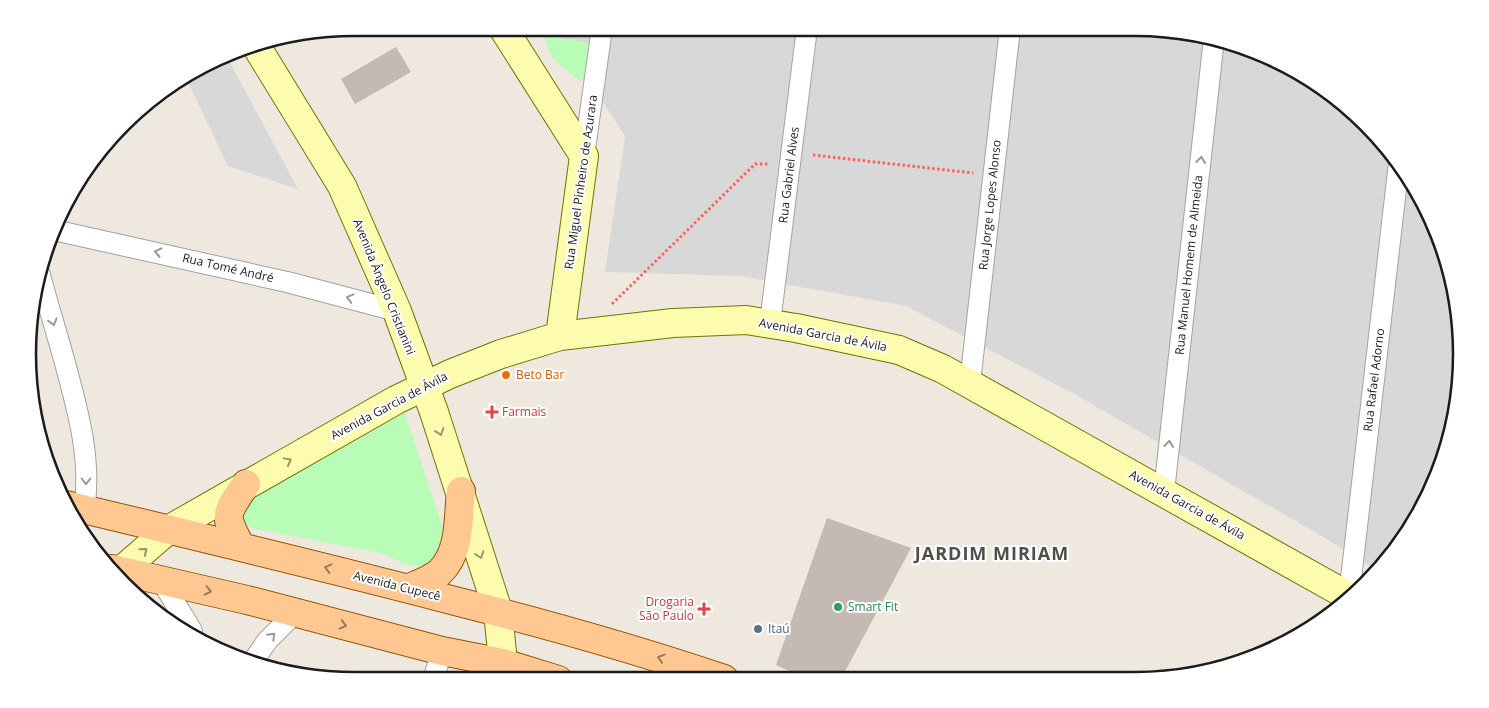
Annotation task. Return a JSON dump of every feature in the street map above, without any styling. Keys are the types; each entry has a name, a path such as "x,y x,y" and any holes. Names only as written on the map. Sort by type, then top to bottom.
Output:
{"main road":[{"path":"241,547 228,518 232,505 246,484"},
{"path":"409,588 425,582 440,572 450,558 456,541 460,491"},
{"name":"Avenida Cupecê","path":"79,514 168,530 409,588 498,611 648,654 703,672"},
{"path":"123,572 296,612 442,651 503,663 532,672"}],"street":[{"path":"508,36 584,156"},
{"name":"Rua Miguel Pinheiro de Azurara","path":"560,336 601,36"},
{"name":"Rua Gabriel Alves","path":"770,323 806,36"},
{"name":"Rua Jorge Lopes Alonso","path":"970,383 1009,36"},
{"name":"Rua Manuel Homem de Almeida","path":"1164,492 1213,46"},
{"name":"Avenida Ângelo Cristianini","path":"259,51 342,186 397,311 460,491 498,611 503,663"},
{"name":"Rua Rafael Adorno","path":"1350,588 1398,175"},
{"name":"Rua Tomé André","path":"60,231 287,282 397,311"},
{"path":"43,287 78,411 86,455 86,491 77,510"},
{"name":"Avenida Garcia de Ávila","path":"119,568 168,530 246,484 424,386 450,374 501,354 560,336 673,323 746,320 770,323 899,350 943,369 1344,594"},
{"path":"160,580 188,625"},
{"path":"257,656 267,641 296,612"},
{"path":"435,672 442,651"}],"path":[{"path":"587,333 619,296 755,164 780,165 807,155 993,175"}],"shaded area":[{"path":"560,36 1135,36 1197,42 1257,60 1312,90 1360,129 1399,177 1429,232 1447,292 1453,354 1447,416 1429,476 1399,531 1371,567 1315,532 1074,394 906,306 740,276 605,272 625,136"},
{"path":"229,61 298,189 228,166 188,83"}],"green space":[{"path":"544,36 600,44 593,81 578,80 553,59"},
{"path":"405,413 444,531 435,561 422,566 409,565 385,554 251,528 246,523 243,515 244,504 250,498"}],"building":[{"path":"396,47 411,72 355,104 341,79"},
{"name":"Smart Fit","path":"827,518 911,548 845,672 792,672 776,665"}],"place":[{"name":"Beto Bar","path":"506,375"},
{"name":"Farmais","path":"492,412"},
{"name":"Smart Fit","path":"838,607"},
{"name":"Drogaria São Paulo","path":"704,609"},
{"name":"Itaú","path":"758,629"}],"district":[{"name":"JARDIM MIRIAM","path":"992,554"}]}
